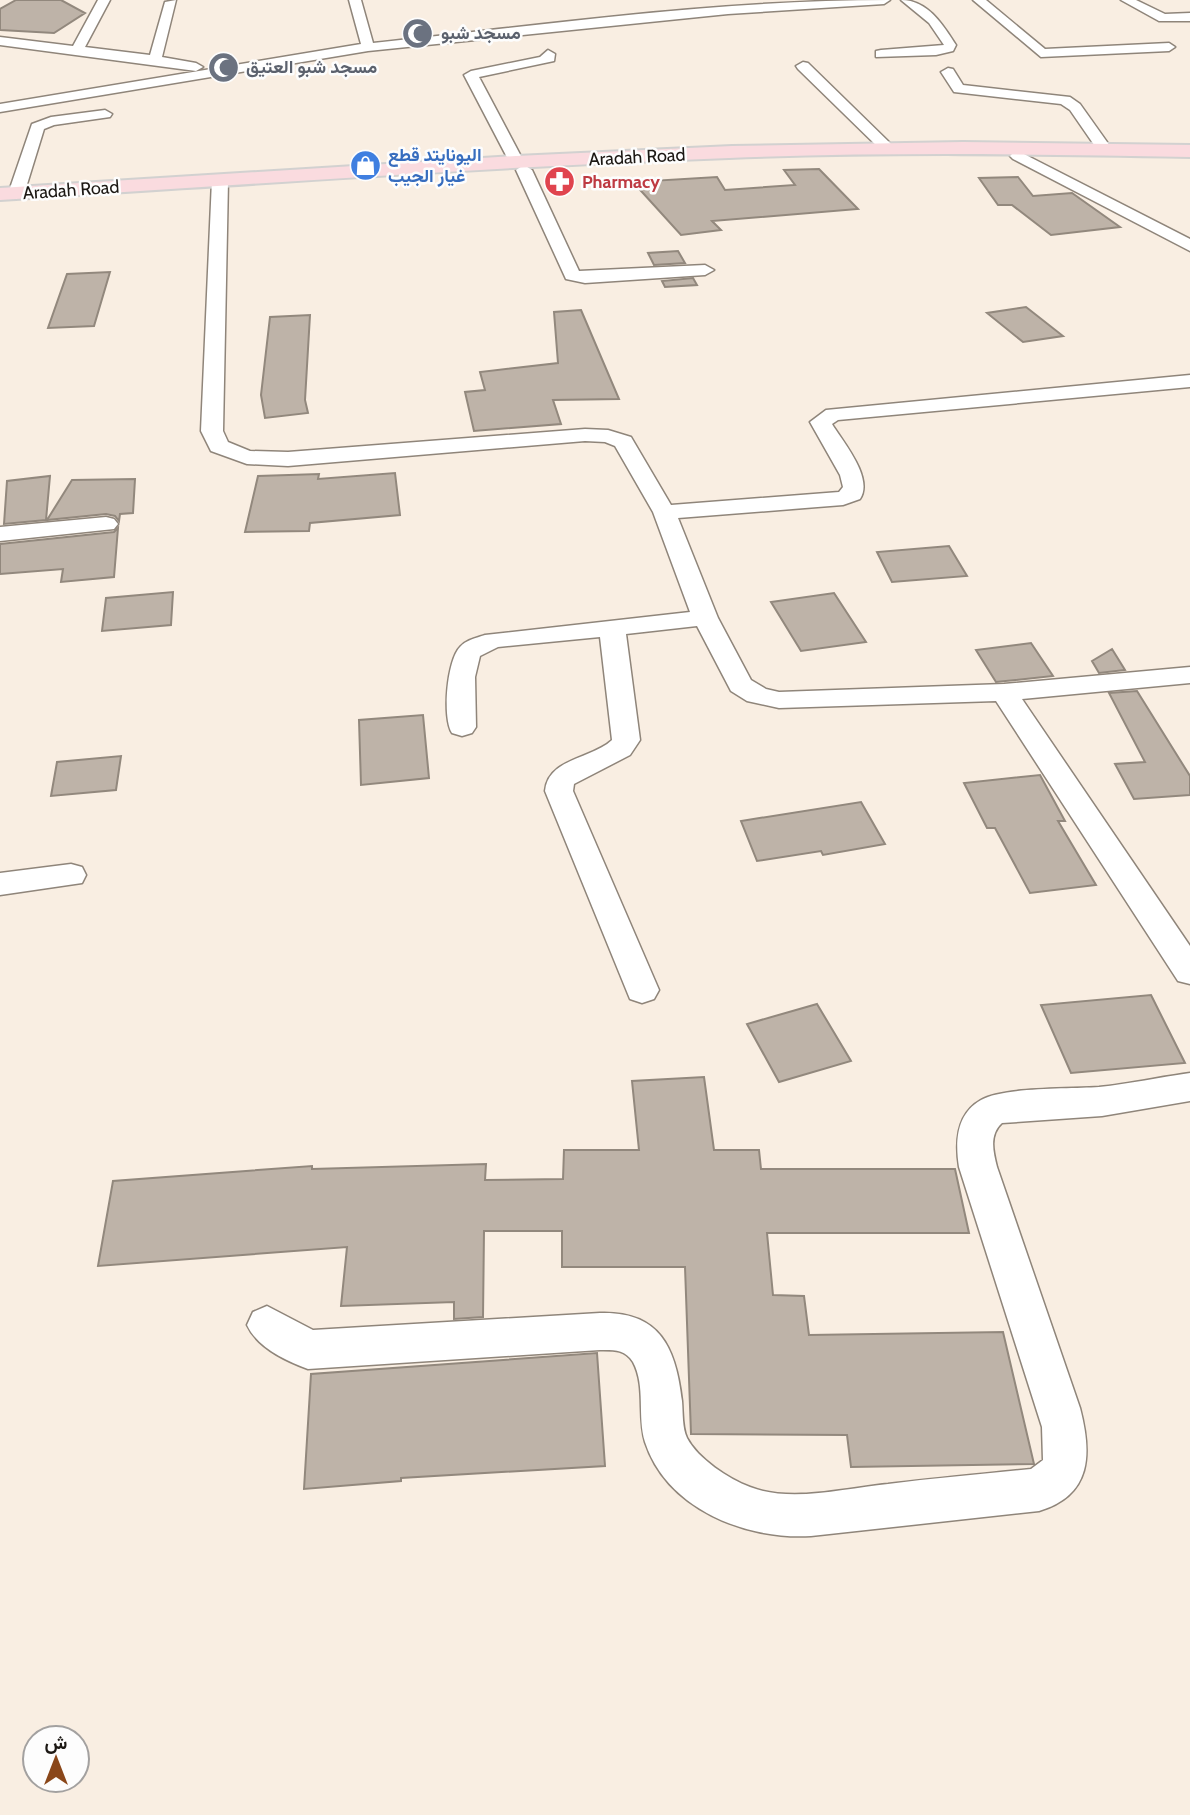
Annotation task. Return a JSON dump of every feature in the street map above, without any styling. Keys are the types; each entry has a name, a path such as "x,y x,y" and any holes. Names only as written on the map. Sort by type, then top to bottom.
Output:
{"main road":[{"name":"Aradah Road","path":"5,197 520,166 887,148 1190,151"},
{"name":"Aradah Road","path":"520,166 816,158 1190,158"}],"street":[{"path":"77,51 104,0"},
{"path":"355,0 368,47"},
{"path":"718,0 728,10"},
{"path":"0,107 368,47 728,10 884,0"},
{"path":"881,54 936,51 950,45 934,21 907,0"},
{"path":"979,0 1041,53 1169,47"},
{"path":"1127,0 1163,18 1190,17"},
{"path":"154,60 170,2"},
{"path":"0,41 154,60 218,71"},
{"path":"548,54 549,58 543,60 471,75 520,166 572,275 585,278 705,270"},
{"path":"803,66 887,148"},
{"path":"948,72 959,89 1065,100 1074,107 1104,149"},
{"path":"5,197 37,127 51,121 105,114"},
{"path":"1018,156 1190,246"},
{"path":"221,185 212,431 219,446 247,457 288,459 585,435 608,436 623,442 664,512 705,618 740,685 757,695 779,699 1004,692 1190,675"},
{"path":"664,512 843,498 852,494 855,487 850,475 820,422 833,414 1190,381"},
{"path":"0,534 107,524"},
{"path":"462,727 463,663 468,653 494,640 705,618"},
{"path":"612,628 626,740 620,749 567,775 560,781 559,791 642,990"},
{"path":"1004,692 1190,972"},
{"path":"0,884 71,875"},
{"path":"267,1325 308,1350 578,1333 621,1332 638,1338 649,1352 657,1371 666,1444 687,1471 717,1494 756,1511 801,1514 1031,1492 1051,1485 1064,1467 1066,1439 1059,1409 978,1167 973,1141 975,1128 982,1116 995,1109 1102,1101 1190,1087"}],"building":[{"path":"16,0 61,0 85,13 54,33 0,30 0,9"},
{"path":"819,169 858,209 712,221 721,230 681,235 633,182 717,177 725,190 795,185 784,170"},
{"path":"1018,177 1033,196 1072,193 1120,227 1051,235 1012,205 998,205 979,178"},
{"path":"678,251 685,263 654,265 648,253"},
{"path":"110,272 94,326 48,328 67,274"},
{"path":"693,278 697,285 665,287 662,281"},
{"path":"1026,307 1063,336 1023,342 987,313"},
{"path":"581,310 619,399 553,400 561,424 474,431 465,392 485,390 480,372 558,363 554,312"},
{"path":"310,315 305,400 308,413 265,418 261,395 270,317"},
{"path":"395,473 400,515 310,523 309,531 245,532 258,476 319,474 318,479"},
{"path":"50,476 46,520 4,524 7,481"},
{"path":"135,479 133,513 120,514 119,521 115,516 106,514 47,520 72,480"},
{"path":"118,528 114,577 61,582 63,569 0,574 0,544 114,532"},
{"path":"949,546 967,576 892,582 877,552"},
{"path":"173,592 171,625 102,631 106,598"},
{"path":"834,593 866,642 801,651 771,602"},
{"path":"1031,643 1053,676 996,682 976,650"},
{"path":"1112,649 1125,670 1099,673 1092,661"},
{"path":"1137,691 1190,776 1190,795 1134,799 1115,764 1145,762 1109,693"},
{"path":"423,715 429,778 361,785 359,720"},
{"path":"121,756 116,790 51,796 57,762"},
{"path":"1040,775 1065,821 1058,821 1096,885 1030,893 995,828 987,828 964,783"},
{"path":"861,802 885,844 823,855 821,851 757,861 741,821"},
{"path":"1151,995 1185,1063 1071,1073 1041,1005"},
{"path":"817,1004 851,1061 779,1082 747,1024"},
{"path":"704,1077 714,1150 759,1150 761,1169 955,1169 969,1233 767,1233 773,1295 804,1296 809,1335 1003,1332 1034,1464 851,1467 847,1435 691,1434 685,1267 562,1267 562,1231 484,1231 483,1317 454,1319 454,1302 341,1306 347,1247 98,1266 113,1181 312,1166 312,1169 486,1164 485,1180 563,1179 564,1150 639,1150 632,1081"},
{"path":"597,1353 605,1466 401,1478 401,1481 304,1489 311,1374"}],"place":[{"name":"مسجد شبو","path":"418,33"},
{"name":"مسجد شبو العتيق","path":"223,67"},
{"name":"اليونايتد قطع غيار الجيب","path":"365,165"},
{"name":"Pharmacy","path":"559,182"}]}
